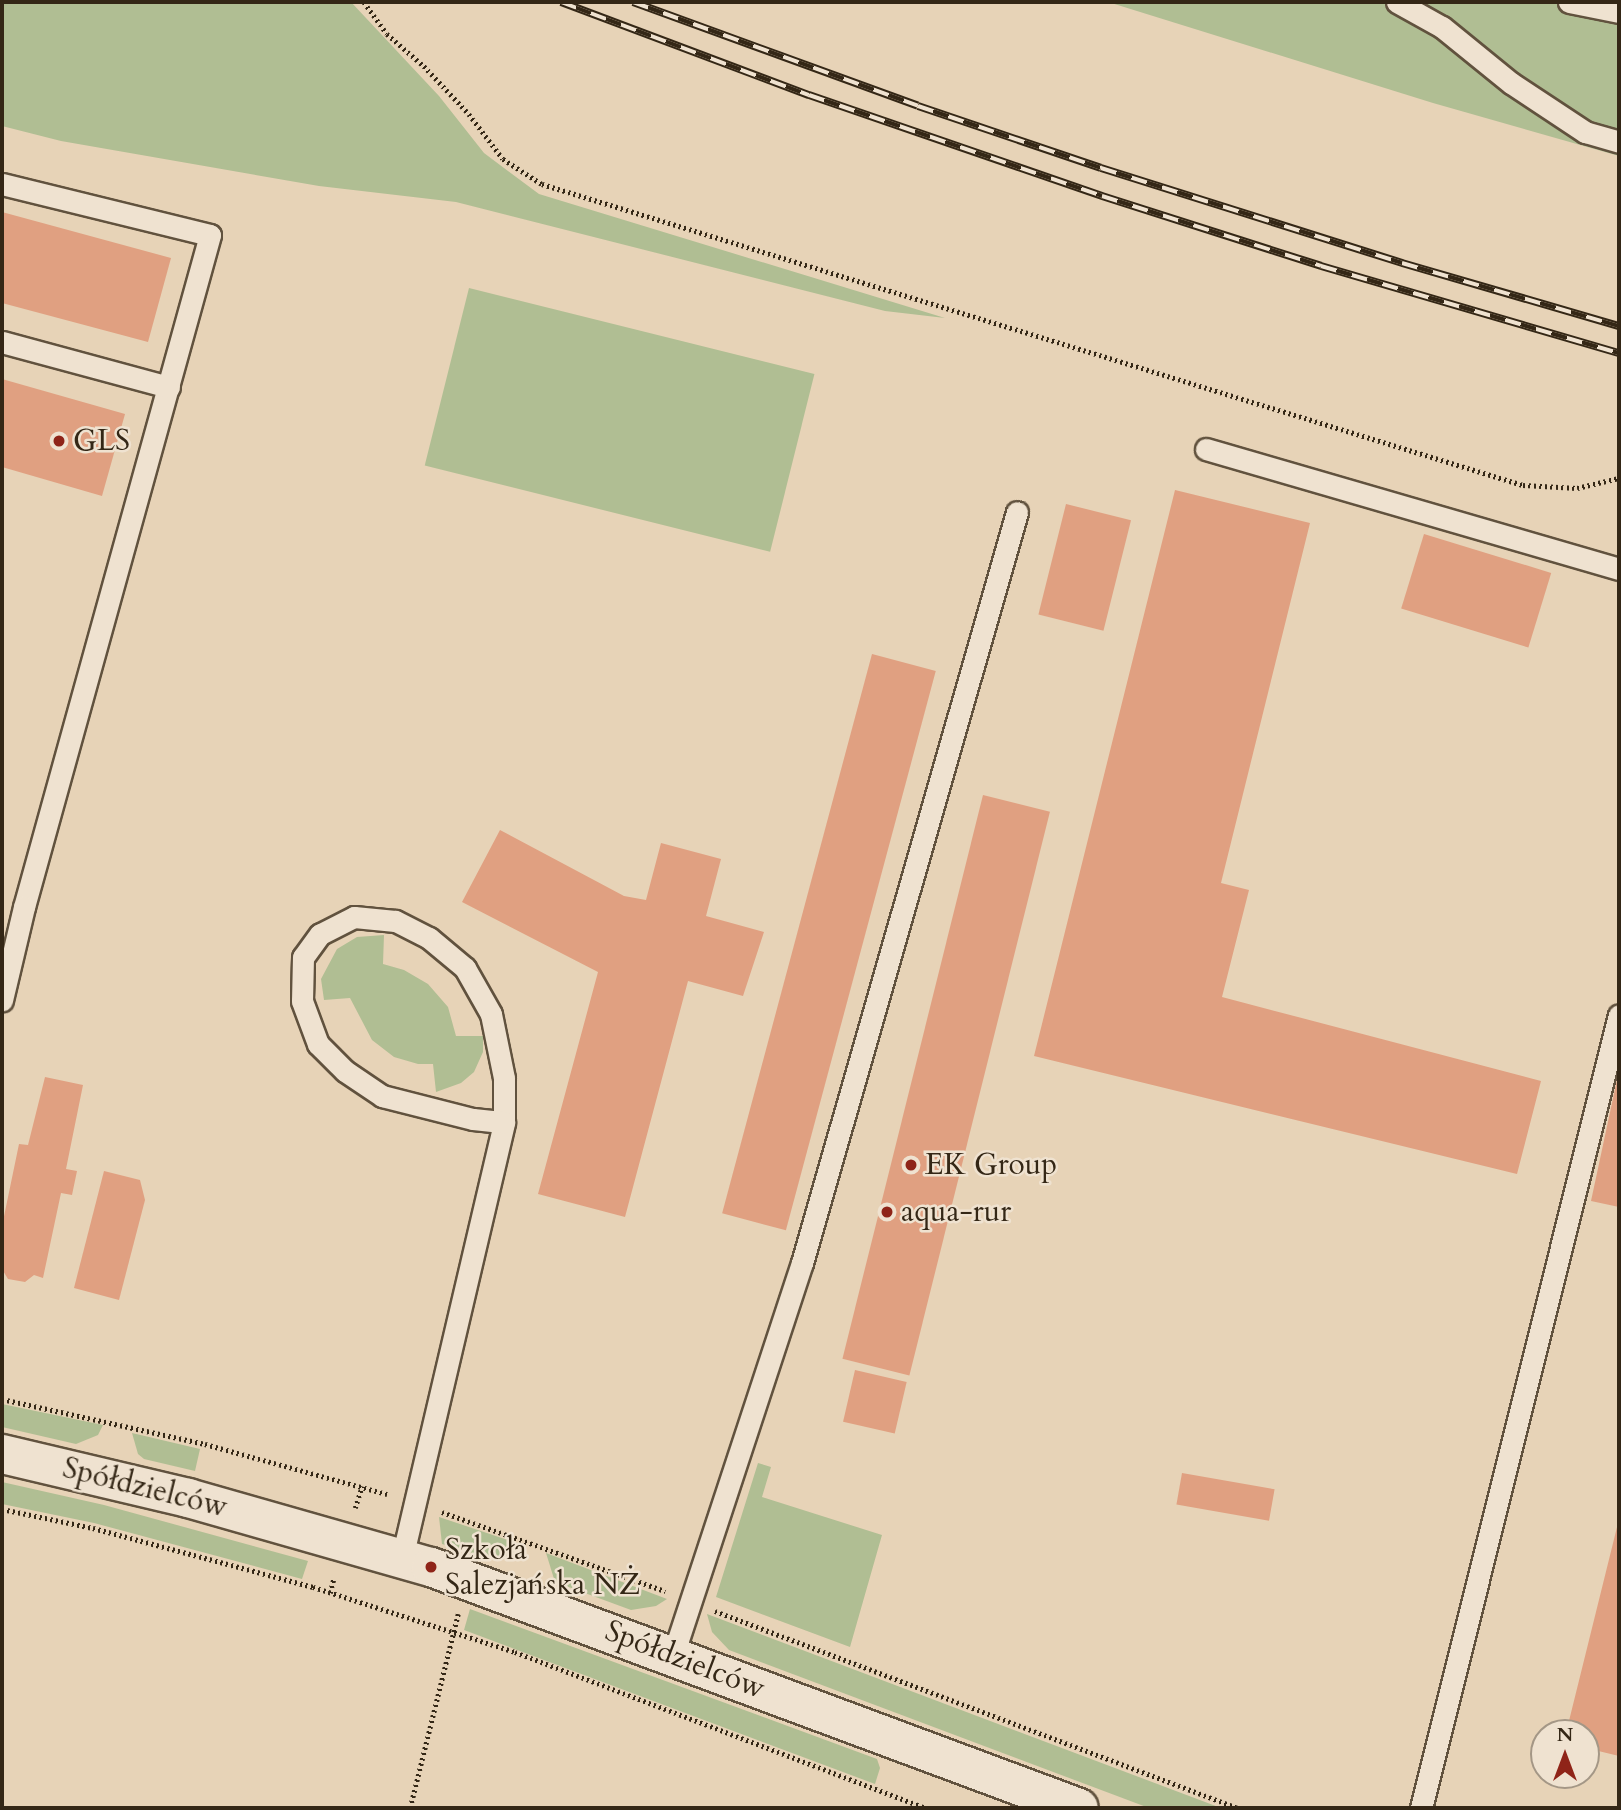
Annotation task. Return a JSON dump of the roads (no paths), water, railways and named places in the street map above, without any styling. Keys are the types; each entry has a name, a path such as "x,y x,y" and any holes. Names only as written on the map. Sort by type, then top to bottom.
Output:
{"street":[{"name":"Spółdzielców","path":"2,1454 188,1498 402,1558 673,1655 1079,1808"}],"lane":[{"path":"1397,2 1442,27 1511,83 1585,132 1619,142"},
{"path":"1569,2 1619,12"},
{"path":"2,184 210,235 23,907 2,1000"},
{"path":"2,342 169,387"},
{"path":"1206,449 1619,569"},
{"path":"673,1655 802,1263 1017,512"},
{"path":"402,1558 504,1122 504,1078 491,1014 465,968 429,938 395,920 354,918 320,934 303,957 302,1001 318,1044 345,1071 383,1096 473,1119 504,1122"},
{"path":"1421,1808 1619,1015"}],"railway":[{"path":"561,2 809,95 1102,196 1321,266 1619,353"},
{"path":"633,2 918,106 1101,168 1402,263 1619,326"}],"place":[{"name":"GLS","path":"59,441"},
{"name":"EK Group","path":"911,1165"},
{"name":"aqua-rur","path":"887,1212"},
{"name":"Szkoła Salezjańska NŻ","path":"431,1567"}]}
